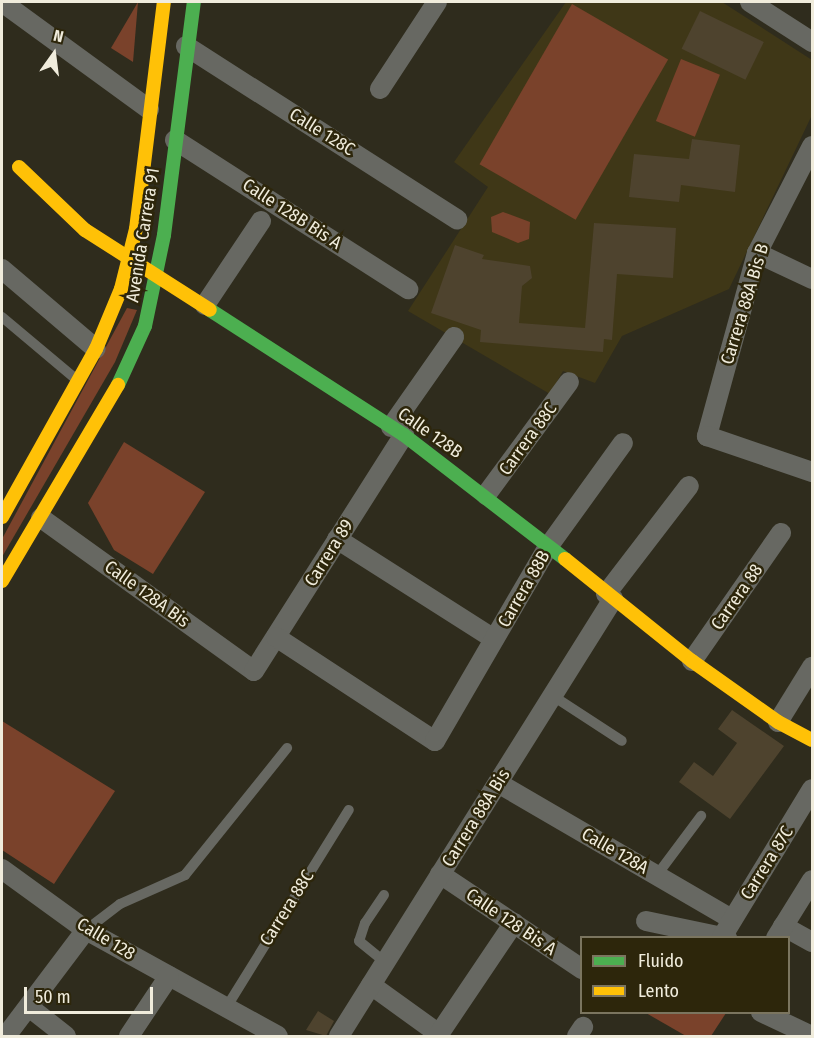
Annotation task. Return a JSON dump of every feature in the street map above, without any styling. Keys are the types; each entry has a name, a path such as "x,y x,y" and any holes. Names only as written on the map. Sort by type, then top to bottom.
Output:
{"main road":[{"name":"Avenida Carrera 91","path":"2,517 7,491 96,349 130,258 164,2"},
{"name":"Avenida Carrera 91","path":"2,581 125,372 145,326 158,275 186,46 194,2"},
{"name":"Calle 128B","path":"19,167 85,230 205,305 397,431 486,495 692,661 777,722 813,740"}],"street":[{"path":"2,2 149,109"},
{"path":"380,89 437,2"},
{"path":"750,2 811,36"},
{"name":"Calle 128C","path":"186,46 458,219"},
{"name":"Calle 128B Bis A","path":"175,140 408,289"},
{"name":"Carrera 88A Bis B","path":"813,146 758,253 707,436 813,472"},
{"path":"205,305 261,221"},
{"path":"758,253 813,279"},
{"path":"2,269 96,349"},
{"name":"Carrera 89","path":"254,671 337,539 397,431 454,338"},
{"name":"Carrera 88C","path":"486,495 569,382"},
{"name":"Carrera 88B","path":"276,637 435,741 548,547 623,443"},
{"name":"Carrera 88A Bis","path":"339,1036 553,696 610,596 689,486"},
{"name":"Calle 128A Bis","path":"40,518 254,671"},
{"name":"Carrera 88","path":"692,661 781,533"},
{"path":"337,539 494,639"},
{"path":"777,722 813,667"},
{"name":"Calle 128A","path":"498,783 657,875 727,931"},
{"name":"Carrera 87C","path":"727,931 813,789"},
{"name":"Calle 128 Bis A","path":"440,874 580,968"},
{"name":"Calle 128","path":"4,876 86,930 278,1036"},
{"path":"813,880 780,932 813,942"},
{"path":"646,921 727,931"},
{"path":"370,986 439,1034 514,924"},
{"path":"6,1036 86,930"},
{"path":"129,1036 169,976"},
{"path":"28,1007 66,1036"},
{"path":"763,1014 781,1031 813,1036"}],"lane":[{"path":"2,317 78,381"},
{"path":"553,696 622,741"},
{"path":"86,930 120,904 185,875 287,748"},
{"name":"Carrera 88C","path":"226,1008 349,810"},
{"path":"657,875 701,816"},
{"path":"384,895 365,923 359,941 385,962"}],"shaded area":[{"path":"138,2 133,62 111,48"},
{"path":"566,2 722,2 812,60 812,115 729,289 622,336 595,383 563,371 550,394 408,311 488,187 454,162"},
{"path":"572,4 668,60 576,220 480,164"},
{"path":"681,59 720,75 695,137 656,121"},
{"path":"503,212 530,222 529,239 518,243 492,232 491,217"},
{"path":"127,308 137,310 115,362 2,557 2,539"},
{"path":"124,442 205,492 153,574 114,550 88,503"},
{"path":"2,721 115,791 54,884 2,850"},
{"path":"648,1014 725,1014 711,1036 686,1036"}],"building":[{"path":"700,11 764,42 745,80 682,49"},
{"path":"692,139 740,145 735,192 681,185 679,202 629,197 634,154 689,159"},
{"path":"594,223 676,228 673,278 617,274 612,340 604,339 603,352 480,342 481,330 431,313 455,245 484,255 482,259 530,266 532,278 522,286 519,323 585,328"},
{"path":"732,710 784,746 730,819 679,782 694,762 713,776 737,743 718,729"},
{"path":"318,1011 334,1021 326,1036 306,1030"}],"traffic: fast":[{"path":"118,385 145,326 164,235 194,2"},
{"path":"210,310 404,435 565,559"}],"traffic: slow":[{"path":"2,517 96,349 121,289 136,229 164,2"},
{"path":"19,167 85,230 210,310"},
{"path":"2,581 118,385"},
{"path":"565,559 692,661 778,722 812,740"}]}
